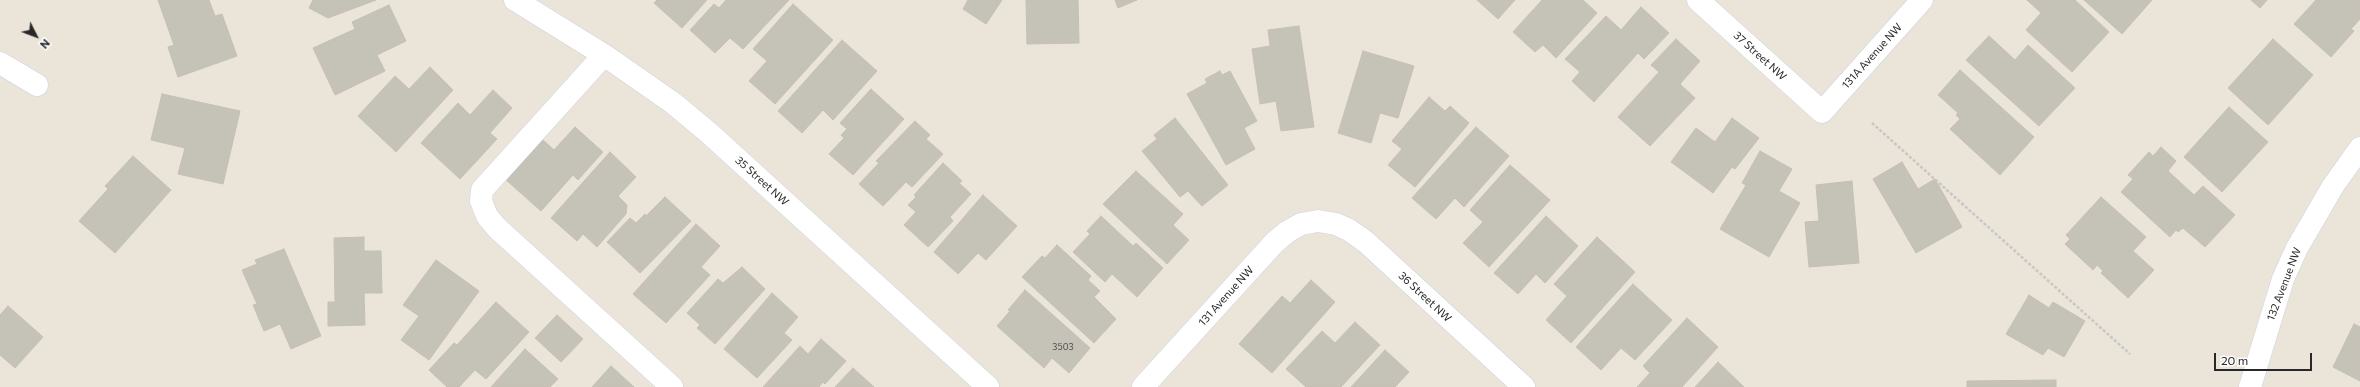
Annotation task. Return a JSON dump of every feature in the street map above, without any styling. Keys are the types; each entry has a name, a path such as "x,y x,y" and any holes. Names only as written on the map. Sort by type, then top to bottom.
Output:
{"street":[{"name":"35 Street NW","path":"515,0 604,55 673,103 709,133 988,387"},
{"name":"37 Street NW","path":"1698,0 1822,112"},
{"name":"131A Avenue NW","path":"1822,112 1922,0"},
{"path":"604,55 482,190 481,201 487,216 496,228 672,387"},
{"path":"0,63 37,85"},
{"name":"132 Avenue NW","path":"2250,387 2283,280 2297,248 2333,186 2360,148"},
{"name":"131 Avenue NW","path":"1143,387 1274,243 1287,232 1301,224 1318,221"},
{"name":"36 Street NW","path":"1318,221 1336,224 1349,230 1366,242 1524,387"}],"path":[{"path":"1872,123 2130,354"}],"building":[{"path":"158,0 209,0 215,16 222,14 237,56 178,77 168,47 174,45"},
{"path":"313,0 376,0 328,18 309,8"},
{"path":"657,0 707,0 682,28 654,3"},
{"path":"726,0 789,0 743,49 730,38 715,53 690,30 714,4 719,8"},
{"path":"968,0 1002,0 986,24 963,9"},
{"path":"1026,0 1078,0 1079,43 1027,44"},
{"path":"1115,0 1137,0 1118,8"},
{"path":"1477,0 1515,0 1498,19"},
{"path":"1542,0 1583,0 1597,13 1556,58 1543,45 1535,52 1513,32"},
{"path":"2027,0 2075,0 2109,32 2072,72 2026,30 2041,13"},
{"path":"2084,0 2152,0 2122,34"},
{"path":"2251,0 2267,0 2260,8"},
{"path":"2316,0 2360,0 2360,19 2351,29 2354,31 2331,57 2294,24"},
{"path":"793,4 833,40 775,104 749,81 767,61 753,49"},
{"path":"389,5 406,41 377,55 385,71 335,95 313,48 355,29 352,22"},
{"path":"1641,7 1669,33 1644,59 1638,53 1594,102 1572,81 1580,72 1565,59 1606,16 1621,30"},
{"path":"1299,26 1314,127 1281,131 1276,101 1260,104 1252,49 1270,46 1268,30"},
{"path":"1989,36 2015,60 2028,45 2075,88 2039,126 1966,60"},
{"path":"1676,39 1700,61 1680,84 1695,98 1650,146 1618,117 1659,72 1651,65"},
{"path":"2273,39 2313,75 2268,125 2228,88"},
{"path":"842,40 877,71 833,120 823,110 802,133 778,111"},
{"path":"1363,51 1414,66 1398,118 1380,113 1371,143 1338,133"},
{"path":"430,67 453,90 396,152 358,116 395,76 409,89"},
{"path":"1960,70 2034,137 2000,175 1950,129 1960,119 1956,115 1958,113 1938,95"},
{"path":"1220,71 1222,75 1230,71 1257,121 1244,128 1255,149 1226,165 1187,94 1207,83 1205,79"},
{"path":"871,89 904,119 853,175 829,154 844,138 841,135 847,129 840,123"},
{"path":"493,90 512,108 490,133 497,139 460,179 421,143 458,103 470,115"},
{"path":"162,94 240,111 223,184 178,174 185,148 151,140"},
{"path":"1429,97 1445,111 1450,106 1469,123 1415,187 1388,165 1402,149 1392,141"},
{"path":"2229,107 2268,142 2222,192 2184,157"},
{"path":"1175,118 1228,185 1202,206 1188,191 1180,197 1142,151 1157,139 1154,135"},
{"path":"1732,118 1759,138 1735,169 1732,167 1713,193 1671,162 1696,128 1715,142"},
{"path":"915,121 930,135 926,139 943,154 912,187 906,182 883,206 859,184 879,163 876,161"},
{"path":"575,127 603,152 578,180 573,175 541,211 505,179 542,139 554,150"},
{"path":"1476,127 1509,156 1464,207 1455,198 1436,219 1412,198"},
{"path":"2161,147 2176,161 2168,171 2194,195 2203,186 2235,215 2205,247 2183,228 2178,232 2176,230 2170,237 2121,192 2133,179 2128,175 2149,152 2153,156"},
{"path":"1760,151 1792,169 1779,191 1800,203 1769,257 1720,229 1746,185 1742,183"},
{"path":"610,152 636,177 618,196 627,205 626,214 597,247 583,234 577,241 551,218"},
{"path":"133,156 171,190 115,253 79,221 108,189 105,186"},
{"path":"1902,162 1918,189 1935,179 1962,227 1916,253 1873,179"},
{"path":"943,163 962,181 959,183 971,194 950,217 953,221 928,247 904,225 916,212 908,205 916,197 914,195"},
{"path":"1510,165 1550,200 1489,267 1463,243 1483,222 1470,210"},
{"path":"1136,171 1183,214 1173,225 1189,240 1167,264 1103,204"},
{"path":"1852,181 1859,263 1809,267 1805,222 1819,221 1816,185"},
{"path":"983,195 1017,226 986,260 978,253 958,274 934,252"},
{"path":"665,197 691,221 640,273 607,242 630,218 636,223 645,214 646,216"},
{"path":"2101,197 2146,237 2133,251 2154,270 2128,298 2101,273 2103,271 2097,265 2093,270 2065,244 2070,239 2066,235"},
{"path":"1101,216 1133,246 1136,243 1163,268 1137,297 1112,274 1105,282 1073,252 1090,234 1087,231"},
{"path":"1546,216 1578,246 1545,283 1536,274 1518,294 1494,273"},
{"path":"696,224 720,246 701,267 710,275 666,323 633,294"},
{"path":"364,237 364,251 381,251 382,293 364,293 365,325 328,326 328,302 335,302 334,238"},
{"path":"1597,237 1635,272 1571,343 1546,320 1567,296 1554,284"},
{"path":"1057,245 1091,276 1088,280 1100,291 1094,297 1116,319 1094,343 1022,277 1042,256 1045,258"},
{"path":"284,249 321,336 291,349 280,324 264,331 253,305 257,304 242,270 257,264 255,260"},
{"path":"436,260 479,291 429,360 401,340 419,316 403,305"},
{"path":"742,267 765,289 715,344 697,328 700,325 687,313 718,279 723,283"},
{"path":"1311,280 1335,302 1272,373 1239,344 1282,296 1290,303"},
{"path":"1633,284 1672,320 1635,360 1621,348 1601,370 1576,347"},
{"path":"1025,290 1090,348 1069,373 1052,358 1044,368 997,326"},
{"path":"772,293 798,317 784,333 792,340 757,378 724,349"},
{"path":"2029,295 2049,308 2053,302 2085,321 2064,357 2048,348 2043,355 2006,334"},
{"path":"496,302 529,332 486,379 475,370 459,387 447,387 429,370 454,343 457,345"},
{"path":"8,306 43,337 15,368 0,355 0,315"},
{"path":"557,315 583,339 561,362 535,338"},
{"path":"1687,318 1718,347 1682,387 1637,387 1650,373 1643,366"},
{"path":"1355,322 1380,345 1341,387 1306,387 1286,369 1322,331 1335,343"},
{"path":"2354,324 2360,327 2360,381 2333,367"},
{"path":"821,339 846,361 825,384 823,382 819,387 763,387 800,346 808,354"},
{"path":"525,349 558,379 550,387 491,387"},
{"path":"1385,350 1409,372 1395,387 1351,387"},
{"path":"1718,362 1744,387 1695,387"},
{"path":"611,366 634,387 592,387"},
{"path":"853,368 874,387 835,387"},
{"path":"2056,380 2056,387 1967,387 1967,381"}]}
